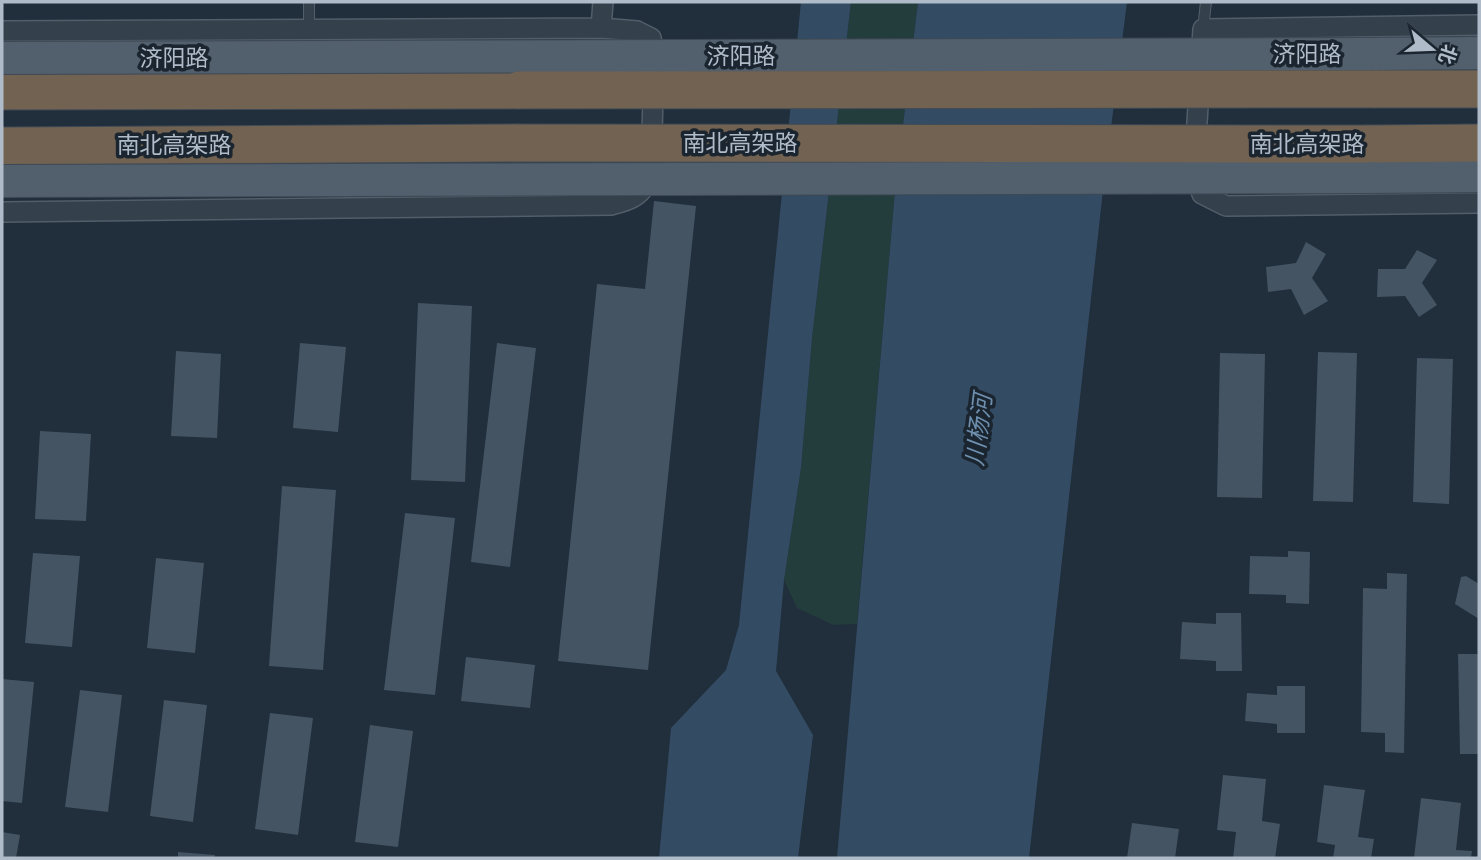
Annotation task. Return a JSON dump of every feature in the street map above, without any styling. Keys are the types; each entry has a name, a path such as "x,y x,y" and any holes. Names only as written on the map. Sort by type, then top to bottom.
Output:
{"highway":[{"path":"2,91 1479,89"},
{"name":"南北高架路","path":"2,146 1479,143"}],"main road":[{"name":"济阳路","path":"2,58 1479,53"},
{"path":"2,181 1479,176"}],"street":[{"path":"601,28 603,2"},
{"path":"1479,25 1203,29 1194,169 1202,194 1226,206 1479,203"},
{"path":"2,31 601,28 637,30 651,38 654,52 651,175 644,191 630,201 611,205 2,212"}],"lane":[{"path":"309,2 309,30"},
{"path":"1203,29 1206,2"}],"green space":[{"path":"851,2 918,2 895,191 857,624 833,625 797,608 784,580 801,468 812,338"}],"water":[{"path":"801,2 851,2 812,338 801,468 784,580 776,671 813,735 798,858 659,858 671,728 726,670 739,625"},
{"name":"川杨河","path":"918,2 1127,2 1103,190 1029,858 837,858 895,191"}],"building":[{"path":"654,201 696,206 648,670 558,661 597,284 645,289"},
{"path":"1306,242 1326,254 1312,278 1328,301 1304,315 1291,289 1268,292 1266,267 1296,263"},
{"path":"1417,250 1437,260 1422,283 1437,305 1419,317 1405,296 1377,297 1378,269 1405,269"},
{"path":"418,303 472,306 465,482 411,480"},
{"path":"300,343 346,347 338,432 293,428"},
{"path":"497,343 536,348 510,567 471,562"},
{"path":"176,351 221,354 217,438 171,436"},
{"path":"1318,352 1357,353 1353,502 1313,501"},
{"path":"1220,353 1265,354 1262,498 1217,497"},
{"path":"1417,358 1453,359 1449,504 1413,502"},
{"path":"40,431 91,434 86,521 35,519"},
{"path":"282,486 336,490 323,670 269,666"},
{"path":"405,513 455,518 435,695 384,690"},
{"path":"1288,551 1310,552 1309,604 1286,603 1286,595 1249,594 1250,556 1288,557"},
{"path":"33,553 80,556 72,647 25,643"},
{"path":"156,558 204,563 195,653 147,648"},
{"path":"1387,573 1407,574 1404,753 1385,752 1385,733 1361,732 1363,588 1387,589"},
{"path":"1466,576 1479,584 1479,619 1455,604 1461,577"},
{"path":"1216,613 1241,613 1242,671 1216,671 1216,661 1180,659 1182,622 1216,624"},
{"path":"1458,654 1479,654 1479,754 1460,754"},
{"path":"466,657 535,665 530,708 461,701"},
{"path":"2,679 34,682 22,803 2,801"},
{"path":"1277,686 1305,686 1305,733 1277,733 1277,724 1245,721 1247,693 1277,695"},
{"path":"80,690 122,695 108,812 65,807"},
{"path":"164,700 207,705 193,822 150,816"},
{"path":"270,713 313,718 298,835 255,829"},
{"path":"370,725 413,731 398,847 355,842"},
{"path":"1223,775 1266,779 1262,821 1280,824 1275,858 1233,858 1236,832 1217,830"},
{"path":"1324,785 1365,790 1358,837 1374,839 1371,858 1333,858 1335,845 1317,842"},
{"path":"1421,798 1461,803 1456,850 1472,851 1471,858 1414,858"},
{"path":"1132,823 1179,829 1175,858 1127,858"},
{"path":"2,832 20,835 16,858 2,858"},
{"path":"178,852 215,855 214,858 178,858"}]}
